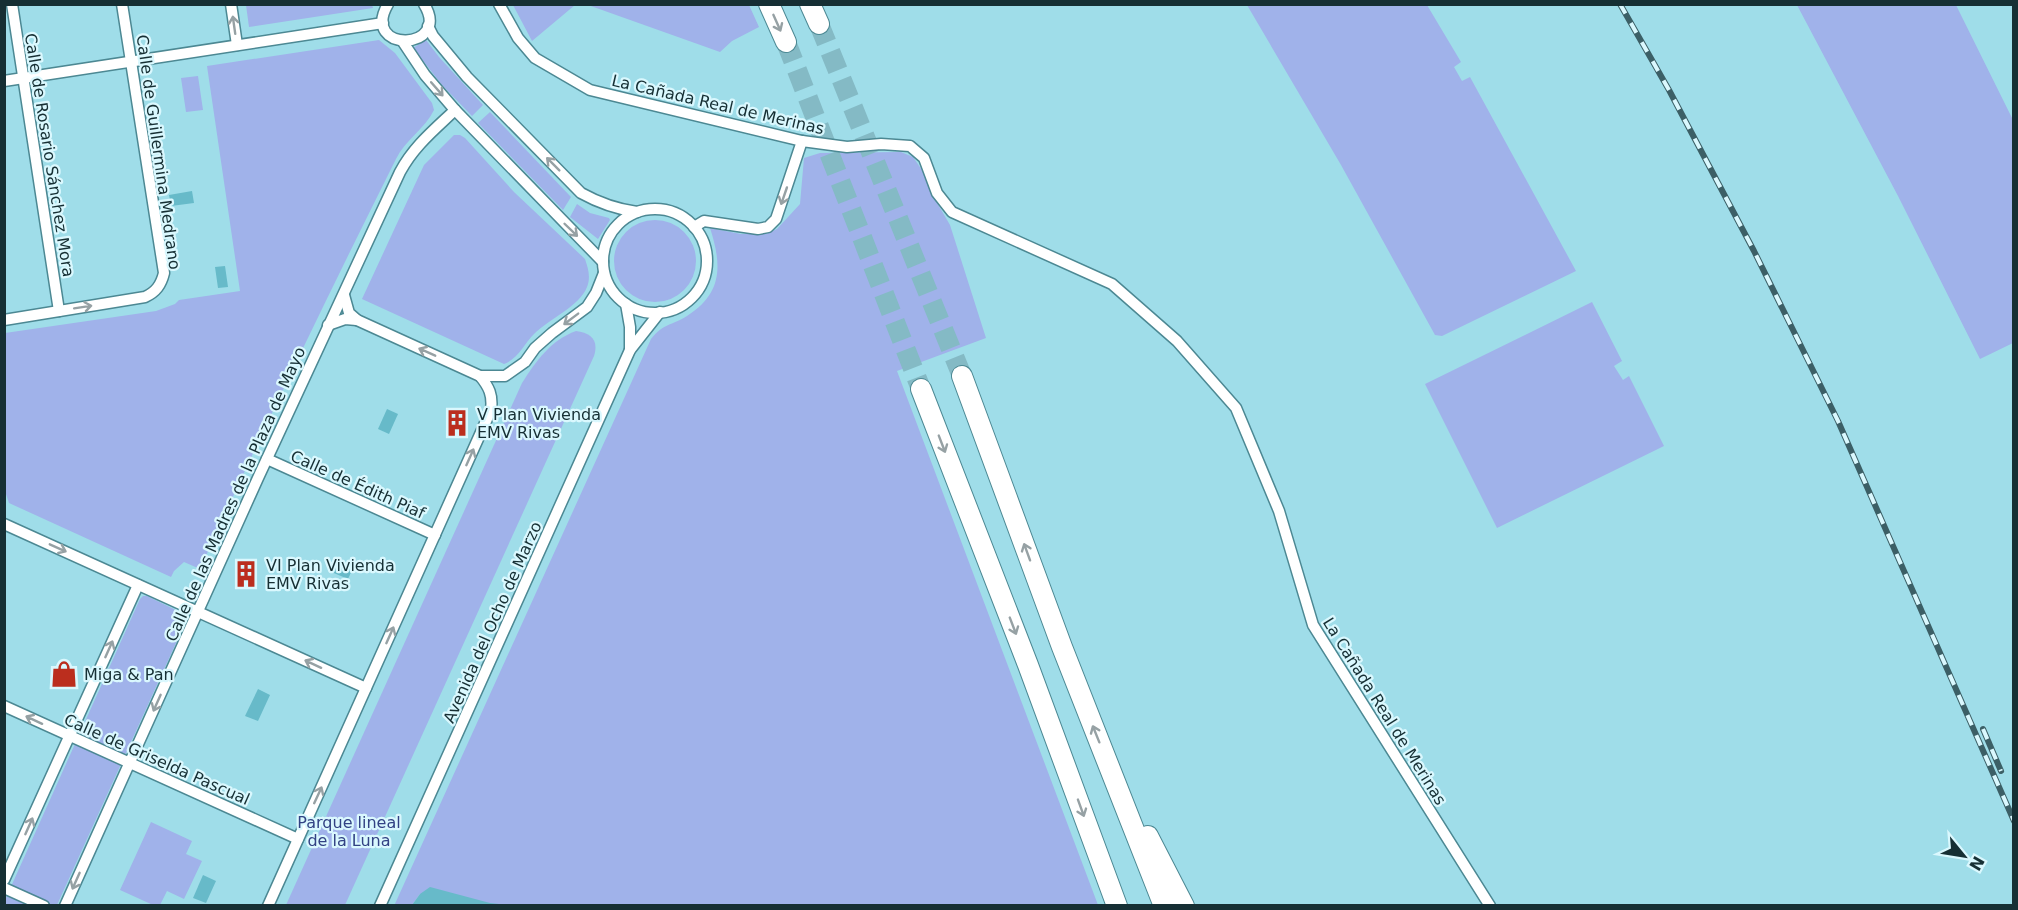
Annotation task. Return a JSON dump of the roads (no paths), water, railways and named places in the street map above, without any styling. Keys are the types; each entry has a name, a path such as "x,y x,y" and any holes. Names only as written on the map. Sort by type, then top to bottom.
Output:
{"highway":[{"path":"769,4 786,42"},
{"path":"810,4 819,24"},
{"path":"962,376 1062,648 1164,906"},
{"path":"921,389 1028,665 1117,906"},
{"path":"1106,758 1184,906"}],"street":[{"name":"Calle de Rosario Sánchez Mora","path":"12,4 59,311"},
{"name":"Calle de Guillermina Medrano","path":"4,320 145,297 152,294 162,281 164,273 122,4"},
{"path":"231,4 237,45"},
{"path":"344,295 349,312 357,320 480,376 505,376 552,333 587,307 597,292 604,268 604,251 612,231 619,223 638,212 653,209 668,211 682,217 694,227 701,237 706,259 702,282 688,300 678,307 660,312 640,311 626,304 615,294 604,268 455,110 425,75 403,42 390,36 383,23 384,11 388,4"},
{"path":"424,4 428,14 428,26 433,36 467,77 581,193 617,209 638,212"},
{"name":"La Cañada Real de Merinas","path":"499,4 518,38 535,58 590,90 802,141 847,147 881,144 910,146 924,158 937,193 952,212 1112,284 1177,341 1236,408 1279,511 1312,625 1490,906"},
{"path":"4,81 383,23"},
{"path":"403,42 420,37 428,26"},
{"name":"Calle de las Madres de la Plaza de Mayo","path":"65,906 328,325 409,156 420,142 455,110"},
{"path":"694,227 704,221 758,229 768,227 776,219 802,141"},
{"name":"Avenida del Ocho de Marzo","path":"626,304 630,327 630,350"},
{"name":"Avenida del Ocho de Marzo","path":"380,906 630,350 660,312"},
{"path":"328,325 336,321 357,320"},
{"path":"268,906 492,410 493,399 489,387 480,376"},
{"name":"Calle de Édith Piaf","path":"267,459 435,535"},
{"path":"4,524 366,688"},
{"path":"4,880 138,585"},
{"name":"Calle de Griselda Pascual","path":"4,706 298,839"},
{"path":"4,888 44,906"}],"tunnel":[{"path":"819,24 962,376"},
{"path":"786,42 921,389"}],"railway":[{"path":"1620,4 1669,90 1754,251 1838,421 2014,821"},
{"path":"1983,729 2001,771"}],"place":[{"name":"V Plan Vivienda EMV Rivas","path":"457,423"},
{"name":"VI Plan Vivienda EMV Rivas","path":"246,574"},
{"name":"Miga & Pan","path":"64,674"}],"park label":[{"name":"Parque lineal de la Luna","path":"349,831"}]}
